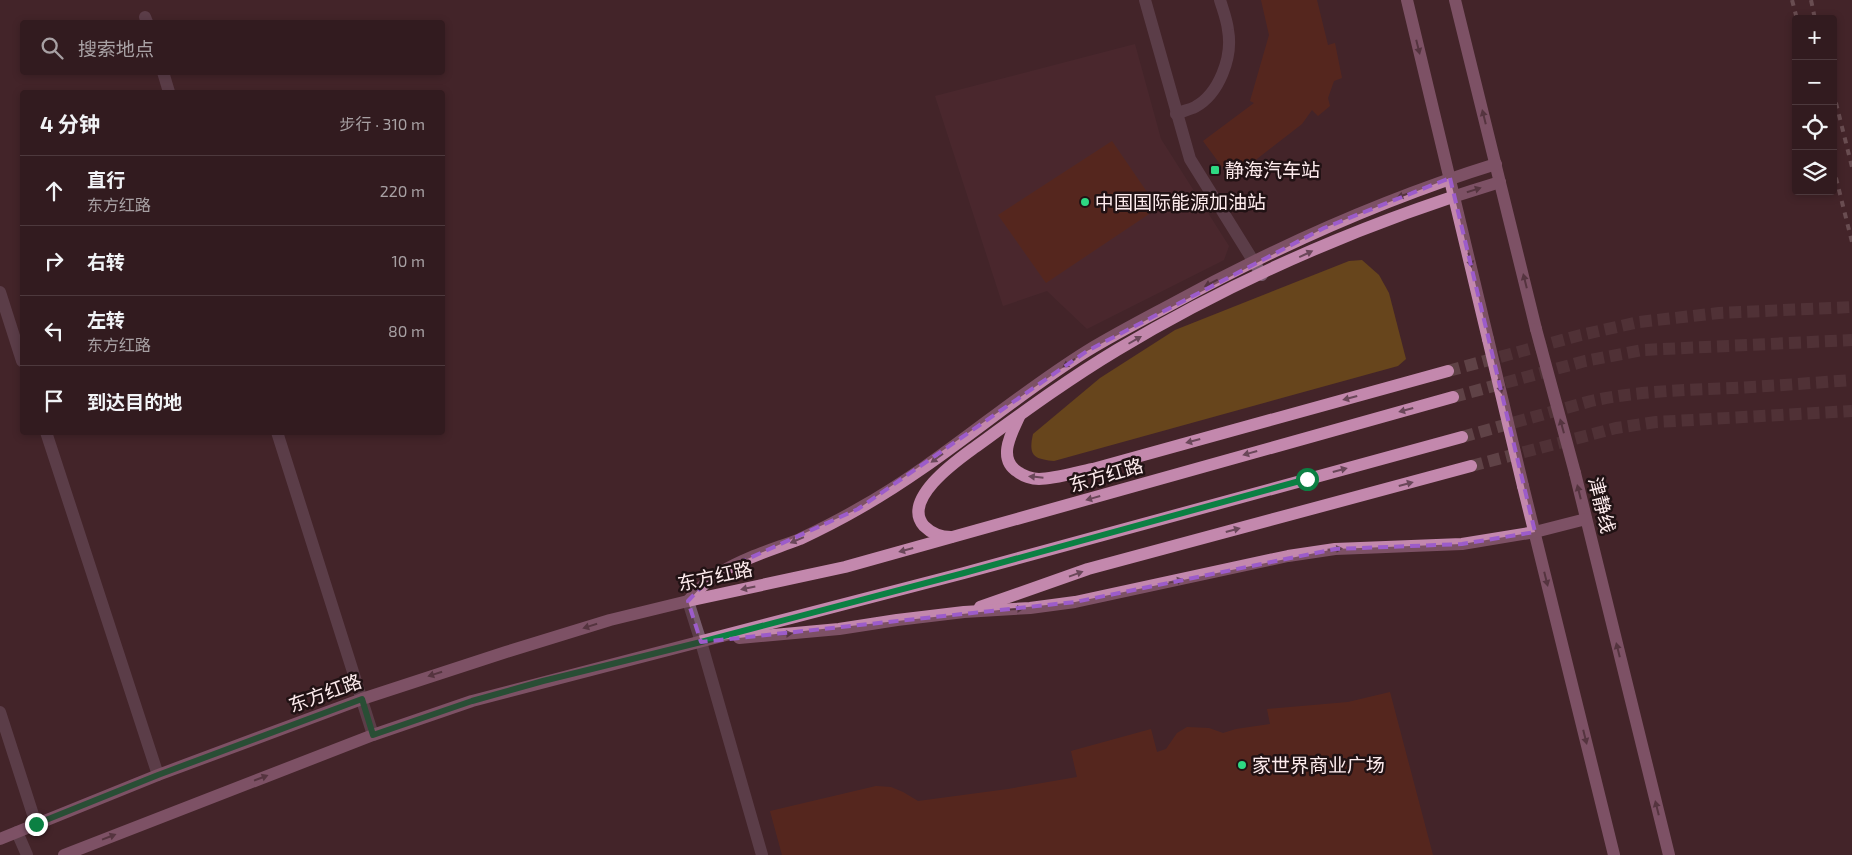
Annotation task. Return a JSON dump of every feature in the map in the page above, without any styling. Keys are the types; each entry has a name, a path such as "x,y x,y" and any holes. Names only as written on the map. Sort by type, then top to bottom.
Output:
{"main road":[{"path":"1407,0 1614,855"},
{"name":"津静线","path":"1455,0 1536,329 1575,473 1669,855"},
{"path":"688,601 706,582 723,570 802,538 858,509 933,461 1031,389 1087,352 1190,294 1254,261 1375,206 1450,178 1496,164"},
{"path":"953,538 941,537 922,524 919,511 921,500 928,488 944,472 1020,415 1116,351 1199,305 1323,247 1454,196 1500,182"},
{"path":"1020,415 1008,440 1006,457 1013,469 1022,476 1039,479 1093,469 1448,372"},
{"name":"东方红路","path":"0,839 158,775 362,699 610,620 844,567 1453,397"},
{"path":"64,855 373,735 472,701 964,573 1462,437"},
{"path":"964,612 1088,569 1471,466"},
{"path":"701,642 839,629 964,612 1030,608 1075,602 1288,556 1334,549 1462,544 1535,532 1586,520"}],"street":[{"path":"1145,0 1190,160 1262,275"},
{"path":"1176,114 1195,107 1208,95 1219,81 1227,62 1229,31 1220,0"},
{"path":"164,75 168,90"},
{"path":"0,292 5,325 20,357"},
{"path":"47,435 158,775"},
{"path":"278,435 373,735"},
{"path":"688,601 762,855"},
{"path":"0,712 36,824"},
{"path":"17,832 27,855"}],"highlighted area":[{"path":"1450,178 1535,532 1462,544 1335,549 1075,602 701,642 688,601 706,582 723,570 858,509 1087,351 1324,228"}],"shaded area":[{"name":"中国国际能源加油站","path":"1135,44 1161,139 1229,246 1224,260 1087,329 1047,291 1003,306 935,96"},
{"path":"1362,260 1379,275 1389,293 1406,359 1398,366 1054,461 1037,457 1032,452 1033,434 1100,378 1175,330 1349,261"}],"building":[{"path":"1261,0 1317,0 1328,45 1335,43 1342,78 1334,81 1328,98 1330,106 1318,116 1312,110 1302,124 1231,179 1203,141 1254,103 1250,101 1269,35"},
{"path":"1112,141 1158,208 1046,283 998,215"},
{"name":"家世界商业广场","path":"1390,692 1433,855 782,855 770,811 876,786 891,787 918,801 1008,789 1077,777 1071,751 1151,729 1157,752 1166,749 1177,733 1187,727 1209,728 1223,733 1270,724 1267,709 1348,702"}],"tunnel":[{"path":"1448,371 1581,335 1639,322 1719,313 1852,307"},
{"path":"1453,397 1585,361 1643,350 1852,340"},
{"path":"1462,437 1591,401 1626,395 1852,380"},
{"path":"1471,466 1616,428 1656,422 1852,411"}],"railway":[{"path":"1792,0 1796,15"},
{"path":"1811,0 1814,15"},
{"path":"1836,105 1852,167"},
{"path":"1837,182 1852,242"}],"place":[{"name":"静海汽车站","path":"1215,170"},
{"name":"中国国际能源加油站","path":"1085,202"},
{"name":"家世界商业广场","path":"1242,765"}],"route":[{"path":"36,824 158,775 362,699 373,735 472,701 543,681 964,573 1307,479"}]}
